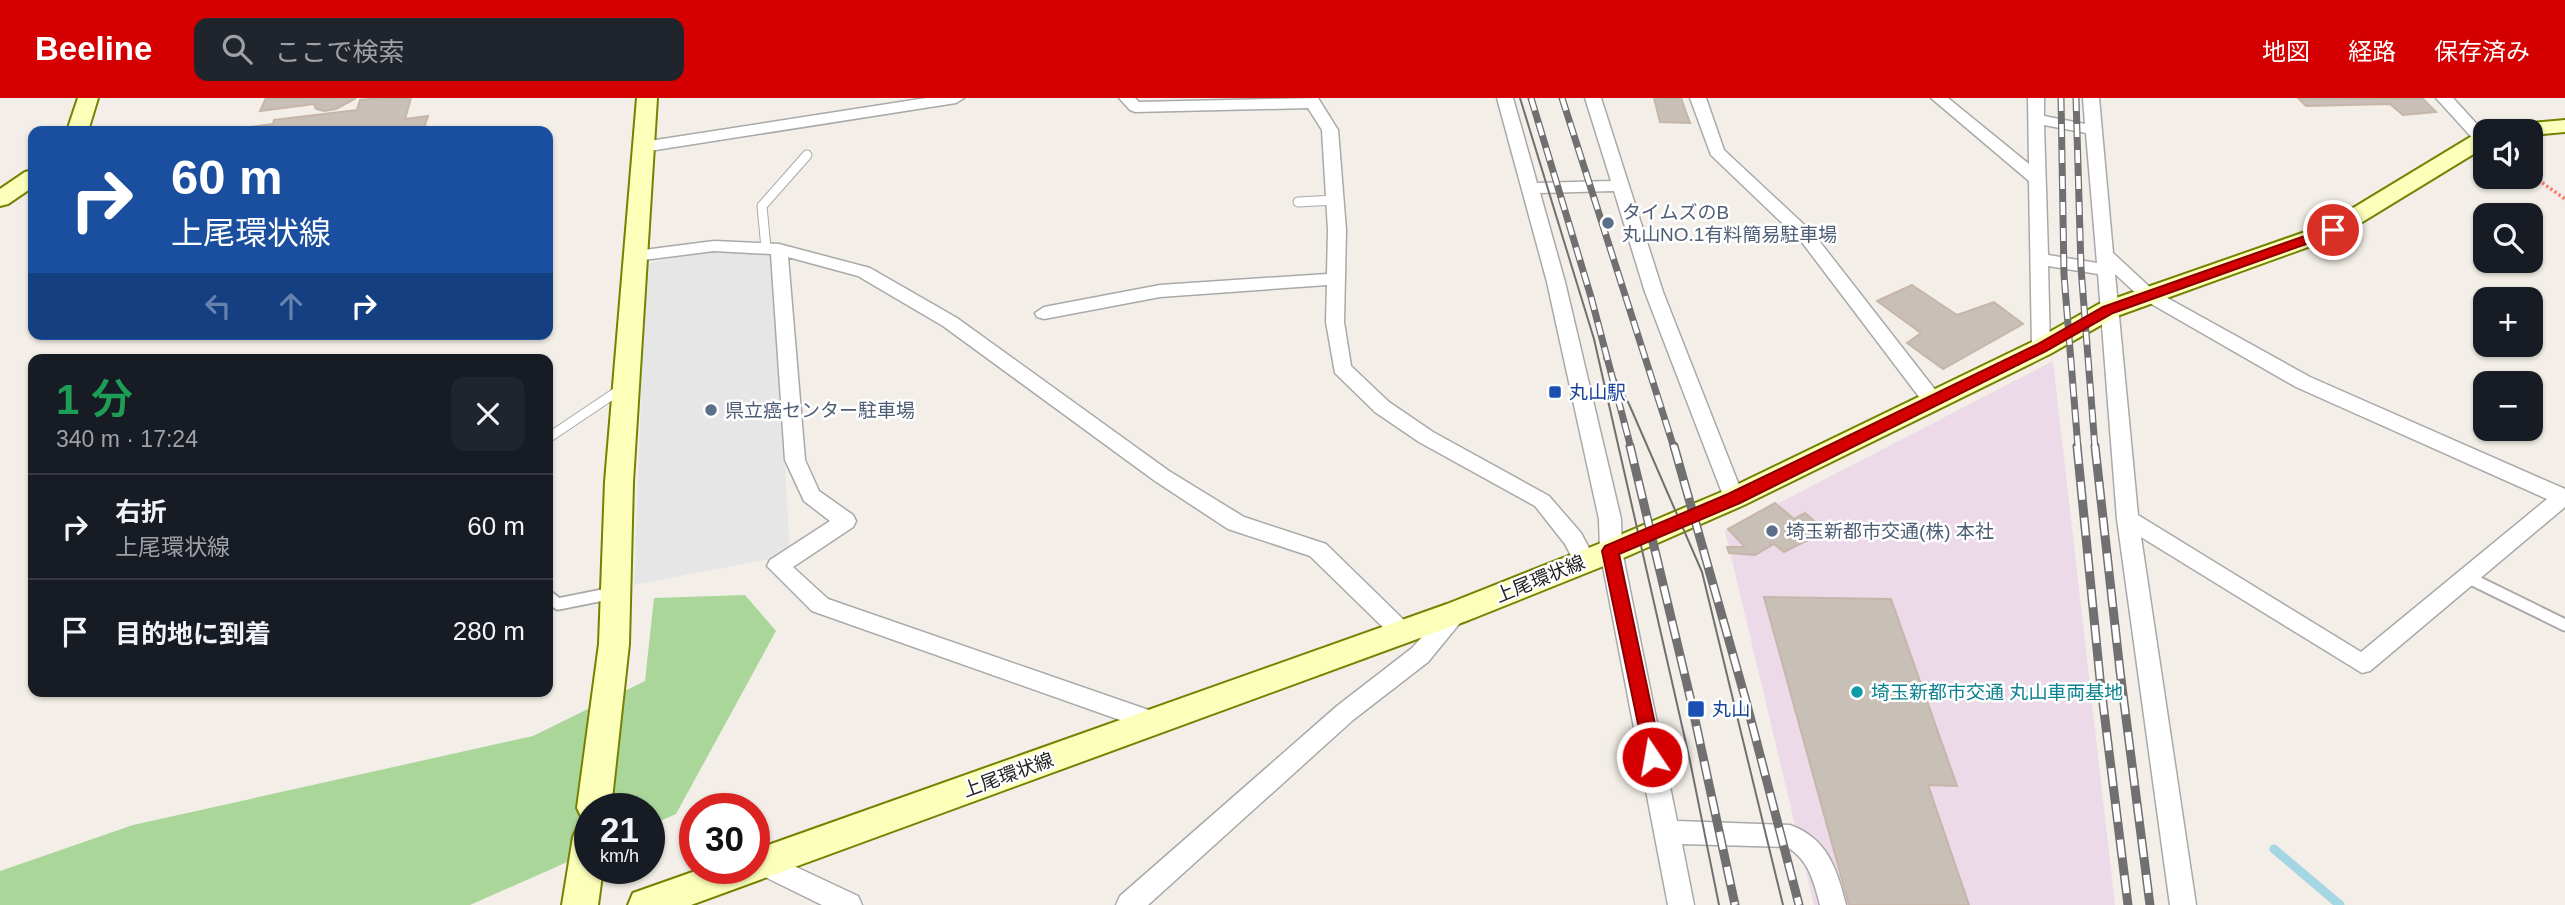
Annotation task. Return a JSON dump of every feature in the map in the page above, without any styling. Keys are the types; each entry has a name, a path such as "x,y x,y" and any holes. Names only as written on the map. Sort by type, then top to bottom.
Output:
{"main road":[{"path":"80,126 88,98"},
{"path":"596,793 614,644 626,385 647,98"},
{"path":"2543,128 2565,126"},
{"name":"上尾環状線","path":"770,861 1458,612 1598,556 1734,498 2041,348 2108,310 2333,230 2473,144"},
{"path":"0,199 28,180"},
{"path":"580,905 583,884"},
{"name":"上尾環状線","path":"646,905 705,884"}],"street":[{"path":"643,147 956,98"},
{"path":"1127,98 1135,107 1312,100 1331,130 1335,200 1335,322 1342,368 1382,407 1426,437 1542,501 1573,539 1598,556"},
{"path":"1505,98 1556,282 1611,519 1598,556 1668,832 1681,905"},
{"path":"1593,98 1654,292 1734,498"},
{"path":"1698,98 1717,152 1807,237 1933,401"},
{"path":"1939,98 2037,179"},
{"path":"2036,98 2041,348"},
{"path":"2091,98 2128,519 2183,905"},
{"path":"2444,98 2473,128"},
{"path":"2036,119 2093,130"},
{"path":"1531,188 1619,187"},
{"path":"636,256 714,246 773,249 864,272 950,322 1162,476 1236,523 1318,550 1402,632"},
{"path":"773,249 795,460 811,496 845,520 778,566 820,605 1154,722"},
{"path":"2039,259 2104,261 2147,294 2303,382 2564,497 2362,664 2128,519"},
{"path":"1044,313 1160,290 1336,279"},
{"path":"1129,905 1345,713 1420,655 1458,612"},
{"path":"1668,832 1790,836 1803,841 1823,867 1833,905"},
{"path":"770,872 849,905"}],"lane":[{"path":"773,249 762,206 807,155"},
{"path":"1298,202 1335,200"},
{"path":"553,435 626,385"},
{"path":"2467,577 2565,625"},
{"path":"553,600 558,604 616,592"}],"path":[{"path":"2543,183 2565,199"}],"shaded area":[{"name":"県立癌センター駐車場","path":"696,252 773,253 790,555 634,585 646,264"},
{"path":"2053,361 2115,905 1814,905 1725,531"}],"green space":[{"path":"745,595 776,631 687,793 679,793 679,809 676,814 665,819 665,793 574,793 574,859 470,905 0,905 0,871 133,825 533,736 645,681 654,598"}],"building":[{"path":"266,98 356,98 336,109 324,111 316,109 314,104 260,111"},
{"path":"411,98 405,119 428,116 425,126 258,126 273,124 274,120 357,110 360,100"},
{"path":"1654,98 1681,98 1690,123 1660,122"},
{"path":"2298,98 2423,99 2436,112 2403,115 2390,104 2306,106"},
{"path":"1912,285 1957,315 1994,302 2023,324 1943,369 1907,343 1921,333 1877,301"},
{"path":"1775,503 1794,519 1805,513 1826,531 1784,552 1774,544 1755,555 1729,553 1727,547 1745,547 1728,529"},
{"name":"埼玉新都市交通 丸山車両基地","path":"1764,597 1891,599 1957,786 1928,785 1969,905 1849,905"}],"waterway":[{"path":"2274,849 2340,905"}],"tram line":[{"path":"1520,98 1594,339 1690,761 1719,905"},
{"path":"1604,358 1629,404 1702,572 1783,905"}],"railway":[{"path":"1531,98 1591,297 1631,448"},
{"path":"1562,98 1674,448"},
{"path":"2061,98 2064,275 2078,448"},
{"path":"2076,98 2081,268 2095,448"},
{"path":"1630,446 1691,701 1735,905"},
{"path":"1674,446 1746,701 1799,905"},
{"path":"2077,446 2100,679 2128,905"},
{"path":"2095,446 2150,905"}],"place":[{"name":"タイムズのB 丸山NO.1有料簡易駐車場","path":"1608,223"},
{"name":"丸山駅","path":"1555,392"},
{"name":"県立癌センター駐車場","path":"711,410"},
{"name":"埼玉新都市交通(株) 本社","path":"1772,531"},
{"name":"埼玉新都市交通 丸山車両基地","path":"1857,692"},
{"name":"丸山","path":"1696,709"}],"route":[{"path":"1652,757 1611,551 1734,498 2041,348 2108,310 2333,230"}]}
